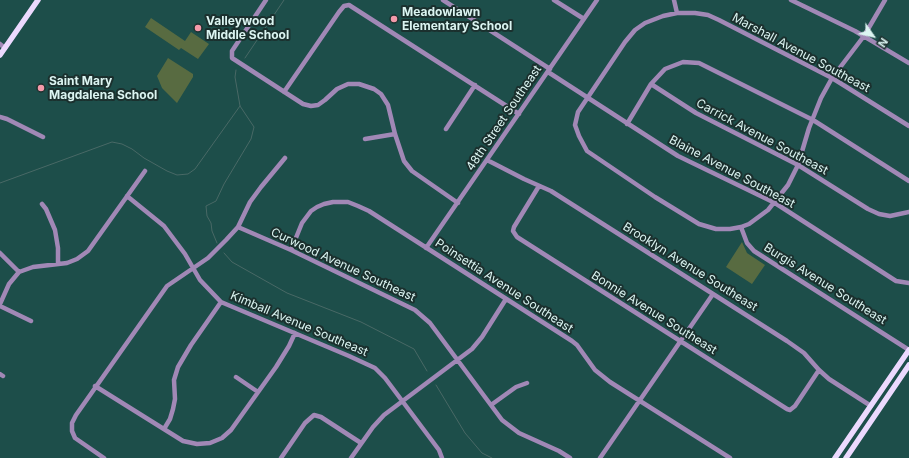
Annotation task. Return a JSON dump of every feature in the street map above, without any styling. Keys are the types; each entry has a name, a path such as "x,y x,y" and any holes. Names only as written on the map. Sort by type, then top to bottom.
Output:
{"main road":[{"path":"0,55 2,46 38,0"},
{"path":"835,458 909,350"},
{"path":"846,458 909,365"}],"street":[{"path":"266,0 232,51 231,56 234,60 303,104 311,106 318,105 337,89 348,84 367,86 381,94 388,105 395,134 404,161 412,171 458,203"},
{"name":"Blaine Avenue Southeast","path":"443,0 627,124 678,156 775,203 896,281 909,284"},
{"path":"554,0 584,19"},
{"name":"48th Street Southeast","path":"426,248 597,0"},
{"path":"674,0 677,13"},
{"path":"791,0 864,36 909,63"},
{"path":"588,98 578,112 575,125 587,151 655,197 699,224 716,229 741,227 759,218 775,203 788,185 798,165 812,120 821,98 832,78 864,36 886,0"},
{"path":"284,92 338,12 344,6 349,5 519,114"},
{"name":"Marshall Avenue Southeast","path":"588,98 634,31 645,23 662,16 677,13 695,13 708,15 832,78 909,126"},
{"path":"627,124 651,84 665,69 683,62 699,63 812,120 909,180"},
{"name":"Carrick Avenue Southeast","path":"651,84 696,113 798,165 868,209 879,214 890,216 909,212"},
{"path":"446,129 474,85"},
{"path":"0,117 43,137"},
{"path":"365,139 395,134"},
{"path":"104,458 75,438 72,431 72,423 76,415 167,286 208,258 217,250 238,227 250,202 286,158"},
{"name":"Brooklyn Avenue Southeast","path":"487,160 551,191 797,347 829,379 871,406"},
{"path":"31,321 0,305 9,284 19,272 33,267 66,263 77,259 88,251 145,170"},
{"name":"Bonnie Avenue Southeast","path":"539,186 514,227 514,234 785,408 790,410 795,406 819,370"},
{"name":"Kimball Avenue Southeast","path":"127,196 164,226 175,240 200,280 221,302 295,332 375,368 385,378 439,450 442,458"},
{"name":"Poinsettia Avenue Southeast","path":"291,250 302,223 317,207 333,202 348,202 369,211 572,341 600,374 730,458"},
{"path":"42,204 46,209 55,230 58,248 58,263"},
{"name":"Curwood Avenue Southeast","path":"238,227 291,250 415,310 430,323 502,420 519,433 559,451 570,458"},
{"name":"Burgis Avenue Southeast","path":"741,227 747,243 754,251 909,350"},
{"path":"0,253 19,272"},
{"path":"600,458 714,294"},
{"path":"351,458 379,420 472,349 482,337 506,299"},
{"path":"164,429 170,419 173,409 175,399 174,380 178,367 191,345 221,302"},
{"path":"96,386 183,440 197,444 210,442 222,438 231,430 289,346 295,332"},
{"path":"236,377 258,392"},
{"path":"491,405 516,387 527,382"},
{"path":"281,458 305,423 314,415 321,417 361,443"}],"green space":[{"path":"151,18 185,41 191,32 209,44 198,59 181,48 179,50 145,27"},
{"path":"168,58 193,74 193,77 177,103 162,88 157,76"},
{"path":"742,242 747,253 765,265 752,284 726,267"}],"waterway":[{"path":"245,58 284,0"},
{"path":"217,243 212,231 211,223 207,216 206,206 216,201 224,184 251,139 254,127 240,106 235,77 236,70"},
{"path":"0,183 112,142 122,144 132,149 144,158 167,171 177,175 188,174 195,169 240,106"},
{"path":"224,253 232,262 287,293 361,322 414,349 427,371"},
{"path":"436,385 465,433 482,453 492,458"}],"place":[{"name":"Meadowlawn Elementary School","path":"394,19"},
{"name":"Valleywood Middle School","path":"198,28"},
{"name":"Saint Mary Magdalena School","path":"41,88"}]}
